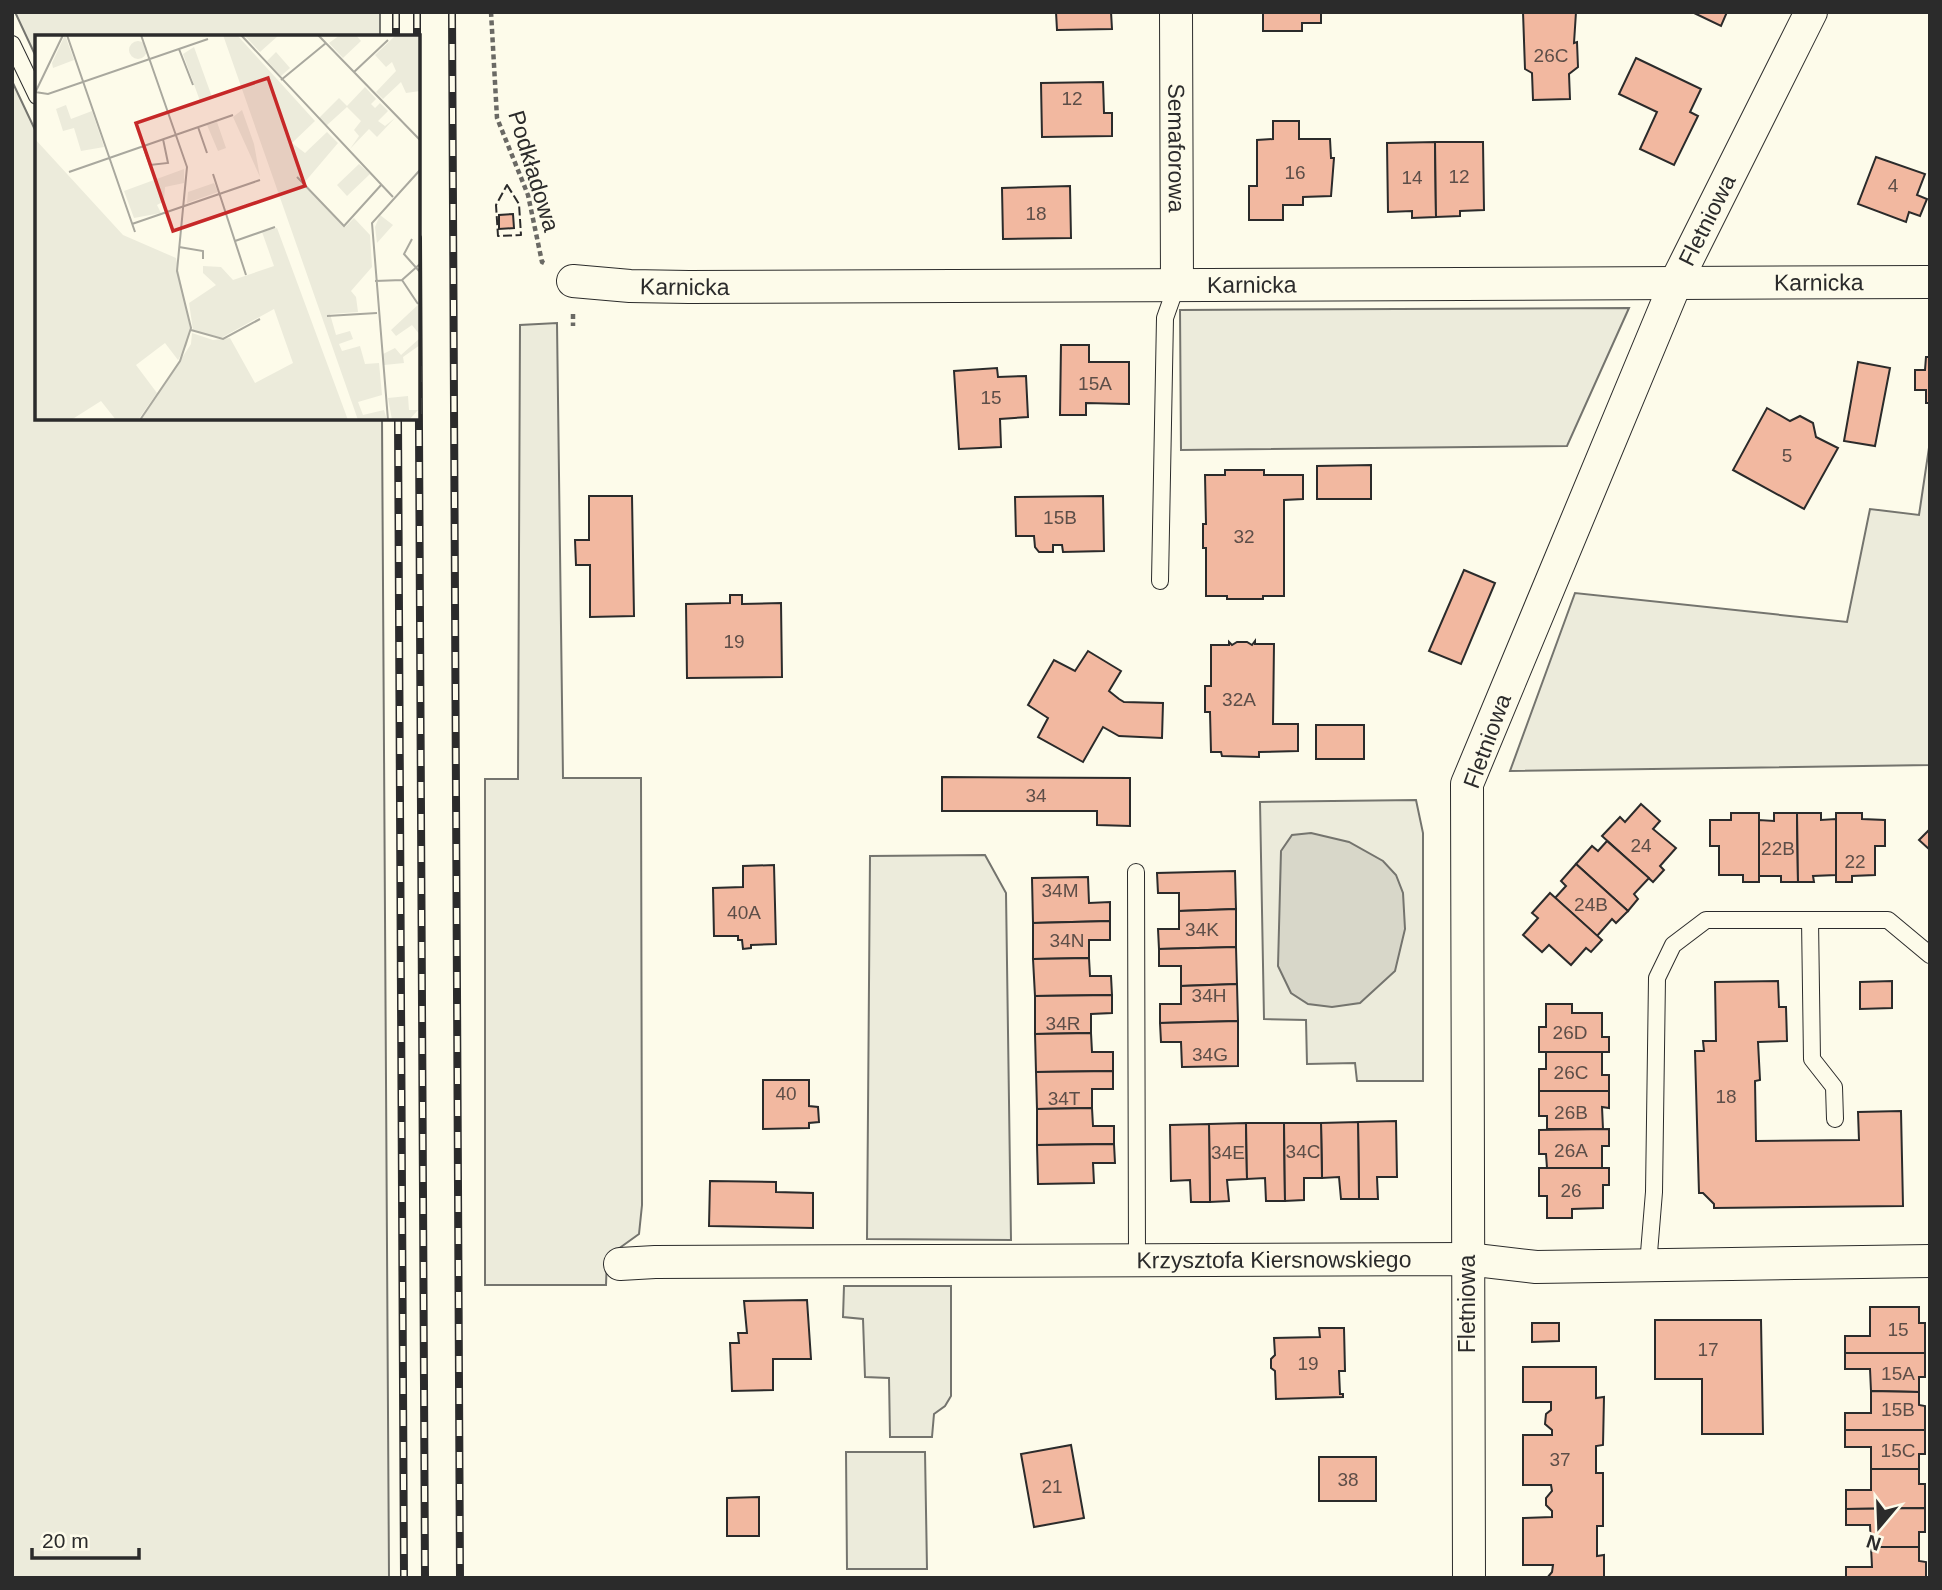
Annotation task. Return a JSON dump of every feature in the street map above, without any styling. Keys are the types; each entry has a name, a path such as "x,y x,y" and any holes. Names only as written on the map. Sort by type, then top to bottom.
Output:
{"street":[{"name":"Semaforowa","path":"1176,12 1177,284"},
{"name":"Fletniowa","path":"1469,1578 1467,784 1676,282 1811,12"},
{"name":"Karnicka","path":"573,281 689,288 1930,282"},
{"name":"Krzysztofa Kiersnowskiego","path":"620,1265 669,1262 1137,1258 1467,1259 1536,1267 1930,1261"}],"lane":[{"path":"12,44 35,92"},
{"path":"1160,581 1165,318 1177,284"},
{"path":"1136,872 1137,1258"},
{"path":"1648,1265 1654,1192 1657,978 1673,945 1706,920 1888,920 1930,955"},
{"path":"1811,920 1812,1059 1834,1087 1835,1119"}],"path":[{"name":"Podkładowa","path":"491,12 497,118 528,195 542,262 573,281"}],"shaded area":[{"path":"15,12 380,12 380,35 35,35 35,55"},
{"path":"12,81 35,130 35,420 382,420 389,1578 12,1578"},
{"path":"1629,308 1567,446 1181,450 1180,310"},
{"path":"557,323 563,778 641,778 642,1205 639,1234 607,1257 606,1285 485,1285 485,779 518,779 520,325"},
{"path":"1930,441 1930,765 1510,771 1575,593 1847,622 1870,509 1919,515"},
{"path":"1416,800 1423,833 1423,1081 1357,1081 1355,1063 1307,1064 1306,1020 1264,1019 1260,802"},
{"path":"1311,833 1349,842 1383,861 1396,875 1403,893 1405,929 1395,971 1360,1003 1332,1007 1308,1004 1291,993 1278,966 1281,851 1292,835"},
{"path":"985,855 1006,893 1011,1240 867,1239 870,856"},
{"path":"844,1286 951,1286 951,1396 945,1406 934,1414 932,1437 890,1437 889,1378 865,1377 863,1319 843,1317"},
{"path":"846,1452 925,1452 927,1569 847,1569"}],"building":[{"path":"1056,12 1111,12 1112,29 1057,30"},
{"path":"1263,12 1321,12 1321,23 1302,23 1302,31 1263,31"},
{"path":"1523,12 1576,12 1574,43 1577,42 1578,67 1569,74 1570,99 1533,100 1532,73 1525,69"},
{"path":"1692,12 1727,12 1721,26"},
{"path":"1636,58 1701,89 1690,112 1698,116 1674,165 1640,149 1657,112 1619,94"},
{"path":"1103,82 1104,113 1112,113 1112,136 1042,137 1041,83"},
{"path":"1273,121 1299,121 1299,139 1330,139 1331,158 1334,158 1331,196 1303,197 1303,205 1283,205 1283,220 1249,220 1249,186 1257,186 1257,140 1273,139"},
{"path":"1435,142 1436,217 1412,218 1412,211 1388,212 1387,143"},
{"path":"1435,142 1483,142 1484,210 1460,211 1460,216 1436,217"},
{"path":"1876,157 1925,174 1917,195 1927,199 1920,216 1909,212 1906,222 1858,204"},
{"path":"1070,186 1071,238 1003,239 1002,188"},
{"path":"513,214 514,228 499,229 499,215"},
{"path":"1061,345 1089,345 1089,362 1129,362 1129,404 1086,403 1086,415 1060,415"},
{"path":"1926,357 1930,357 1930,403 1926,403 1926,390 1915,390 1915,370 1925,370"},
{"path":"1858,362 1890,368 1875,446 1844,441"},
{"path":"997,368 998,377 1026,376 1028,417 1000,419 1001,447 959,449 954,371"},
{"path":"1767,408 1790,421 1800,416 1813,423 1816,437 1838,448 1804,509 1733,470"},
{"path":"1371,465 1371,499 1317,499 1317,466"},
{"path":"1225,470 1264,470 1264,475 1303,475 1303,499 1284,500 1284,596 1227,599 1227,596 1206,596 1206,548 1203,548 1203,524 1206,524 1205,475 1225,475"},
{"path":"589,496 632,496 634,616 590,617 590,565 576,565 575,540 589,540"},
{"path":"1103,496 1104,551 1063,552 1062,545 1053,545 1053,552 1039,552 1035,547 1034,536 1016,536 1015,497"},
{"path":"1464,570 1495,583 1461,664 1429,651"},
{"path":"730,595 742,595 742,604 781,603 782,677 687,678 686,604 730,603"},
{"path":"1255,641 1255,644 1274,644 1273,724 1298,724 1298,751 1259,752 1259,757 1222,756 1221,752 1211,752 1210,712 1205,712 1205,686 1211,686 1211,645 1247,642 1252,645"},
{"path":"1088,651 1121,671 1109,691 1119,699 1124,702 1163,703 1162,738 1119,736 1103,727 1083,762 1038,737 1048,718 1028,705 1054,660 1075,671"},
{"path":"1316,725 1364,725 1364,759 1316,759"},
{"path":"942,777 1130,778 1130,826 1097,825 1097,811 942,811"},
{"path":"1641,804 1660,821 1653,829 1676,848 1660,866 1664,870 1653,882 1602,836 1620,817 1625,822"},
{"path":"1731,813 1759,813 1759,882 1743,882 1743,875 1719,875 1719,846 1710,846 1710,820 1731,820"},
{"path":"1774,813 1797,813 1798,882 1781,882 1781,876 1759,876 1759,820 1774,821"},
{"path":"1797,813 1821,813 1821,820 1836,819 1836,875 1813,876 1814,882 1798,882"},
{"path":"1836,813 1862,813 1862,819 1885,820 1885,846 1875,846 1875,875 1852,876 1852,882 1836,882"},
{"path":"1930,829 1930,850 1919,840"},
{"path":"1607,841 1649,878 1634,894 1638,899 1628,911 1576,864 1592,846 1598,851"},
{"path":"1576,864 1628,911 1616,923 1612,919 1597,936 1555,898 1566,886 1561,881"},
{"path":"774,865 776,944 751,945 751,948 743,949 742,940 738,940 738,936 714,936 713,888 743,887 743,866"},
{"path":"1235,871 1236,909 1179,911 1179,893 1158,893 1157,873"},
{"path":"1088,877 1089,903 1110,902 1110,921 1033,923 1032,878"},
{"path":"1550,893 1602,940 1591,952 1586,948 1571,965 1549,945 1542,952 1523,935 1538,918 1532,913"},
{"path":"1236,909 1236,947 1159,949 1158,929 1179,929 1179,911"},
{"path":"1110,921 1110,940 1089,940 1089,958 1033,959 1033,923"},
{"path":"1236,947 1237,984 1181,986 1181,966 1159,966 1159,949"},
{"path":"1089,958 1090,976 1111,976 1112,995 1035,996 1033,959"},
{"path":"1778,981 1779,1007 1786,1007 1787,1041 1758,1042 1760,1080 1755,1081 1756,1141 1859,1140 1858,1112 1901,1111 1903,1206 1714,1208 1714,1204 1703,1193 1699,1193 1695,1051 1704,1051 1703,1041 1716,1041 1715,982"},
{"path":"1892,981 1892,1008 1860,1009 1860,982"},
{"path":"1237,984 1238,1021 1160,1023 1160,1004 1181,1004 1181,986"},
{"path":"1112,995 1112,1013 1091,1014 1091,1033 1035,1034 1035,996"},
{"path":"1546,1004 1572,1004 1572,1013 1602,1013 1602,1037 1609,1037 1609,1052 1539,1052 1539,1027 1546,1027"},
{"path":"1238,1021 1238,1066 1182,1067 1181,1042 1161,1042 1160,1023"},
{"path":"1091,1033 1092,1052 1113,1052 1113,1071 1036,1072 1035,1034"},
{"path":"1546,1052 1602,1052 1602,1075 1609,1075 1609,1091 1539,1091 1539,1069 1546,1069"},
{"path":"1113,1071 1113,1089 1092,1089 1092,1108 1037,1109 1036,1072"},
{"path":"763,1080 809,1080 809,1106 818,1107 819,1122 809,1123 809,1128 763,1129"},
{"path":"1539,1091 1609,1091 1609,1108 1602,1107 1603,1129 1547,1129 1547,1116 1539,1116"},
{"path":"1092,1108 1093,1126 1114,1126 1114,1144 1037,1145 1037,1109"},
{"path":"1396,1121 1397,1177 1377,1177 1378,1199 1359,1199 1358,1122"},
{"path":"1358,1122 1359,1199 1341,1199 1339,1177 1322,1178 1321,1123"},
{"path":"1246,1123 1247,1179 1227,1180 1229,1201 1210,1202 1209,1124"},
{"path":"1246,1123 1284,1123 1285,1201 1266,1201 1265,1178 1247,1179"},
{"path":"1284,1123 1321,1123 1322,1178 1304,1178 1304,1200 1285,1201"},
{"path":"1209,1124 1210,1202 1191,1202 1190,1180 1171,1181 1170,1125"},
{"path":"1609,1129 1609,1146 1602,1146 1602,1168 1547,1168 1546,1154 1539,1154 1539,1130"},
{"path":"1114,1144 1115,1163 1093,1163 1094,1183 1038,1184 1037,1145"},
{"path":"1539,1168 1609,1168 1609,1185 1603,1185 1603,1208 1572,1209 1572,1218 1547,1218 1547,1196 1539,1196"},
{"path":"710,1181 776,1182 776,1192 813,1193 813,1228 709,1226"},
{"path":"807,1300 811,1359 773,1359 773,1390 732,1391 730,1343 739,1343 738,1333 747,1333 744,1301"},
{"path":"1870,1307 1919,1307 1919,1323 1925,1323 1925,1353 1845,1353 1845,1336 1870,1336"},
{"path":"1655,1320 1761,1320 1763,1434 1702,1434 1702,1379 1655,1379"},
{"path":"1532,1323 1559,1323 1559,1341 1532,1342"},
{"path":"1319,1328 1344,1328 1345,1371 1339,1371 1340,1394 1343,1394 1343,1397 1276,1399 1275,1371 1271,1368 1271,1359 1275,1355 1274,1338 1320,1337"},
{"path":"1845,1353 1925,1353 1925,1377 1919,1377 1919,1392 1871,1391 1870,1369 1845,1369"},
{"path":"1523,1367 1596,1367 1596,1398 1604,1397 1603,1445 1596,1446 1596,1473 1603,1473 1603,1526 1597,1526 1597,1556 1604,1555 1604,1578 1547,1578 1553,1565 1523,1565 1523,1518 1552,1517 1552,1511 1546,1505 1546,1498 1552,1491 1551,1485 1523,1485 1523,1435 1552,1435 1552,1430 1545,1424 1546,1414 1551,1410 1551,1402 1523,1402"},
{"path":"1871,1391 1919,1392 1919,1405 1925,1406 1925,1430 1845,1430 1845,1413 1871,1413"},
{"path":"1845,1430 1925,1430 1925,1454 1919,1454 1919,1469 1871,1469 1871,1447 1845,1447"},
{"path":"1071,1445 1084,1518 1034,1527 1021,1454"},
{"path":"1319,1457 1376,1457 1376,1501 1319,1501"},
{"path":"1871,1469 1919,1469 1919,1484 1925,1484 1925,1508 1846,1509 1846,1490 1871,1490"},
{"path":"759,1497 759,1536 727,1536 727,1498"},
{"path":"1925,1508 1925,1532 1919,1532 1919,1547 1871,1547 1870,1525 1846,1525 1846,1509"},
{"path":"1871,1547 1919,1547 1919,1561 1926,1562 1926,1578 1846,1578 1846,1567 1872,1567"}],"railway":[{"path":"396,12 396,35"},
{"path":"417,12 417,35"},
{"path":"452,12 460,1578"},
{"path":"398,420 404,1578"},
{"path":"419,420 425,1578"}],"fence":[{"path":"507,185 519,204 521,235 498,236 496,205 507,185"}]}
